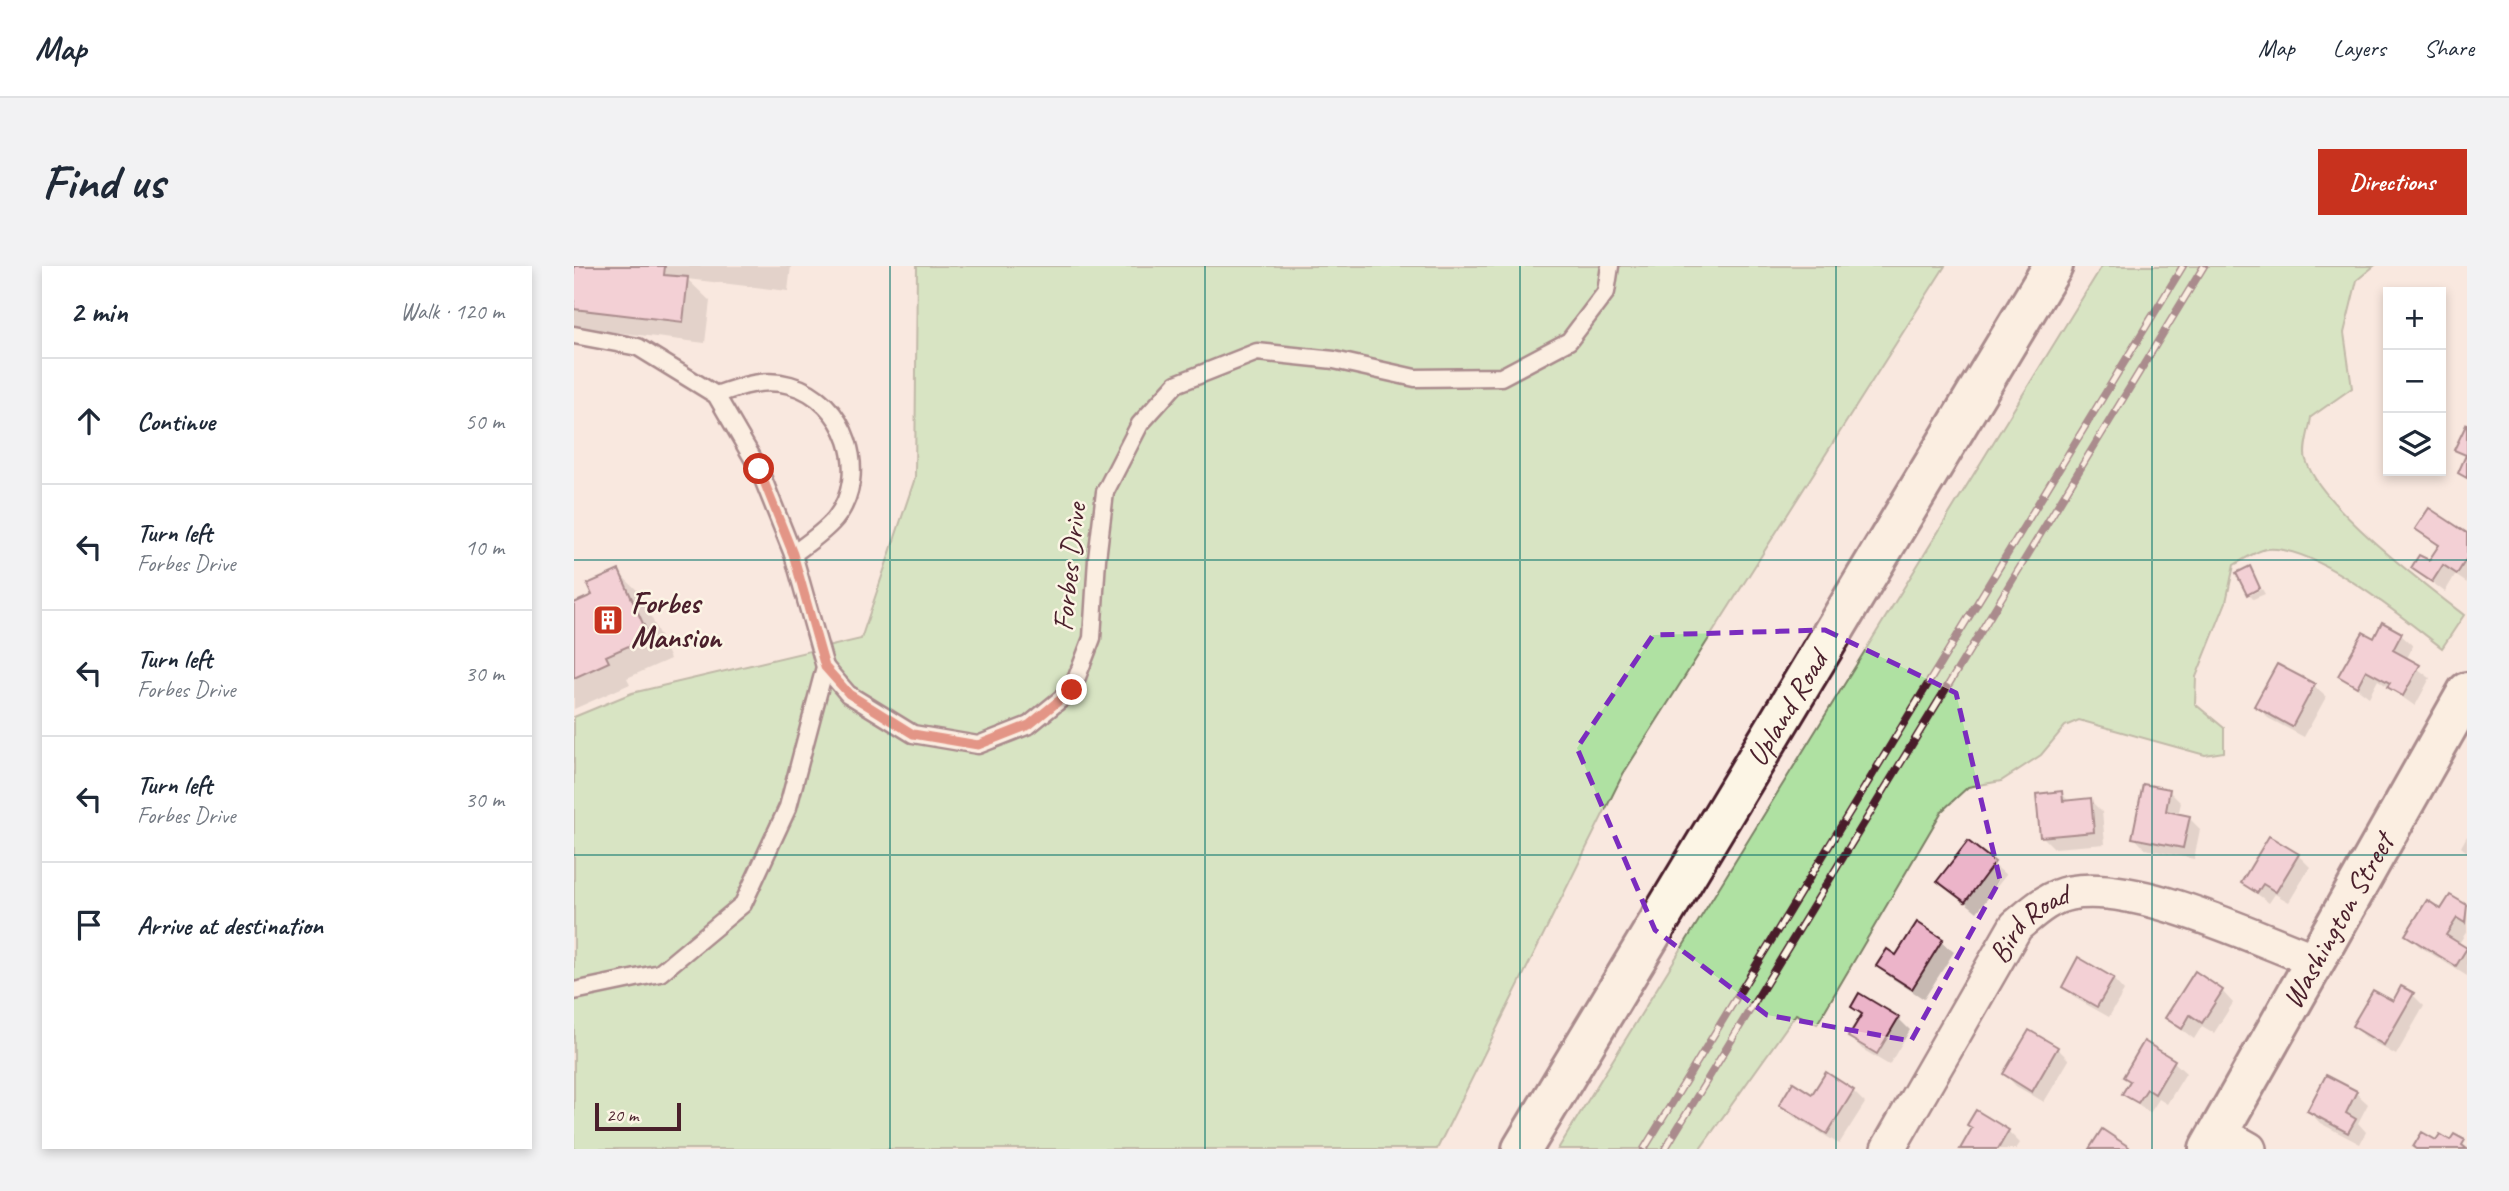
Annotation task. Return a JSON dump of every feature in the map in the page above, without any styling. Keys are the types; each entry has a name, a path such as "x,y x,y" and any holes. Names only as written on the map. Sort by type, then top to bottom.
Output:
{"main road":[{"name":"Upland Road","path":"1522,1149 2053,266"},
{"name":"Washington Street","path":"2226,1143 2315,960 2467,692"}],"street":[{"name":"Bird Road","path":"1888,1149 2016,926 2045,902 2070,893 2141,898 2315,960"}],"lane":[{"name":"Forbes Drive","path":"825,667 849,694 913,734 978,745 1029,725 1072,690 1092,638 1105,492 1140,424 1177,384 1256,352 1334,360 1415,378 1501,377 1569,341 1606,292 1609,266"},
{"path":"574,335 638,347 716,395 759,469 793,554 825,667 788,807 743,904 660,973 574,991"},
{"path":"716,395 763,382 790,385 815,397 835,416 849,440 853,467 849,494 835,519 793,554"}],"highlighted area":[{"path":"1825,630 1956,693 2000,880 1911,1041 1767,1015 1655,930 1577,748 1653,635"}],"green space":[{"path":"917,266 1945,266 1623,774 1437,1149 574,1149 574,717 632,693 861,639 915,478"},
{"path":"2102,266 2374,266 2357,280 2344,333 2352,388 2311,417 2306,460 2315,479 2352,521 2401,565 2464,615 2442,648 2383,602 2310,559 2287,551 2267,549 2234,565 2226,602 2196,677 2195,704 2224,728 2224,752 2205,755 2079,720 2065,726 2041,755 2001,781 1968,787 1942,811 1817,1024 1796,1014 1700,1149 1558,1149"}],"building":[{"path":"574,266 665,266 664,275 688,277 683,322 574,309"},
{"path":"2467,423 2467,478 2458,473 2466,455 2454,450"},
{"path":"2429,508 2467,533 2467,558 2457,574 2443,565 2432,582 2411,568 2419,555 2429,560 2439,545 2415,529"},
{"path":"2250,566 2260,588 2247,595 2236,573"},
{"name":"Forbes Mansion","path":"619,570 649,637 606,656 609,662 574,678 574,603 592,595 587,584"},
{"path":"2382,622 2402,633 2393,650 2420,665 2403,696 2387,687 2390,683 2366,670 2357,687 2338,676 2363,632 2374,638"},
{"path":"2277,664 2315,684 2292,727 2254,706"},
{"path":"2143,784 2170,789 2166,811 2190,816 2183,848 2132,838"},
{"path":"2062,791 2063,801 2091,798 2094,832 2040,837 2036,794"},
{"path":"2269,836 2299,854 2276,892 2263,884 2257,893 2241,883"},
{"path":"1968,841 1995,862 1965,902 1937,881"},
{"path":"2450,895 2467,905 2465,923 2457,918 2446,935 2467,948 2456,966 2405,935 2427,900 2441,909"},
{"path":"1917,922 1943,939 1912,989 1876,966 1887,949 1896,955"},
{"path":"2078,957 2114,978 2097,1007 2062,987"},
{"path":"2195,971 2223,990 2202,1023 2190,1015 2182,1029 2165,1018"},
{"path":"2401,986 2414,993 2384,1045 2352,1026 2373,990 2393,1001"},
{"path":"1859,993 1899,1017 1877,1054 1848,1037 1862,1014 1851,1007"},
{"path":"2029,1030 2058,1047 2032,1092 2003,1074"},
{"path":"2144,1041 2175,1060 2155,1094 2147,1089 2138,1103 2122,1094 2130,1081 2123,1077"},
{"path":"1826,1072 1854,1090 1827,1134 1779,1105 1793,1082 1812,1094"},
{"path":"2326,1075 2357,1091 2346,1113 2356,1119 2348,1133 2307,1111"},
{"path":"1976,1110 2009,1130 1998,1149 1960,1149 1972,1128 1967,1125"},
{"path":"2102,1129 2129,1147 2128,1149 2089,1149"},
{"path":"2422,1132 2436,1140 2440,1134 2450,1140 2454,1134 2465,1140 2462,1145 2467,1149 2416,1149 2413,1147"}],"railway":[{"path":"1644,1149 2183,266"},
{"path":"1665,1149 2204,266"}],"place":[{"name":"Forbes Mansion","path":"608,620"}],"route":[{"path":"759,469 793,554 825,667 849,694 913,734 978,745 1029,725 1072,690"}]}
